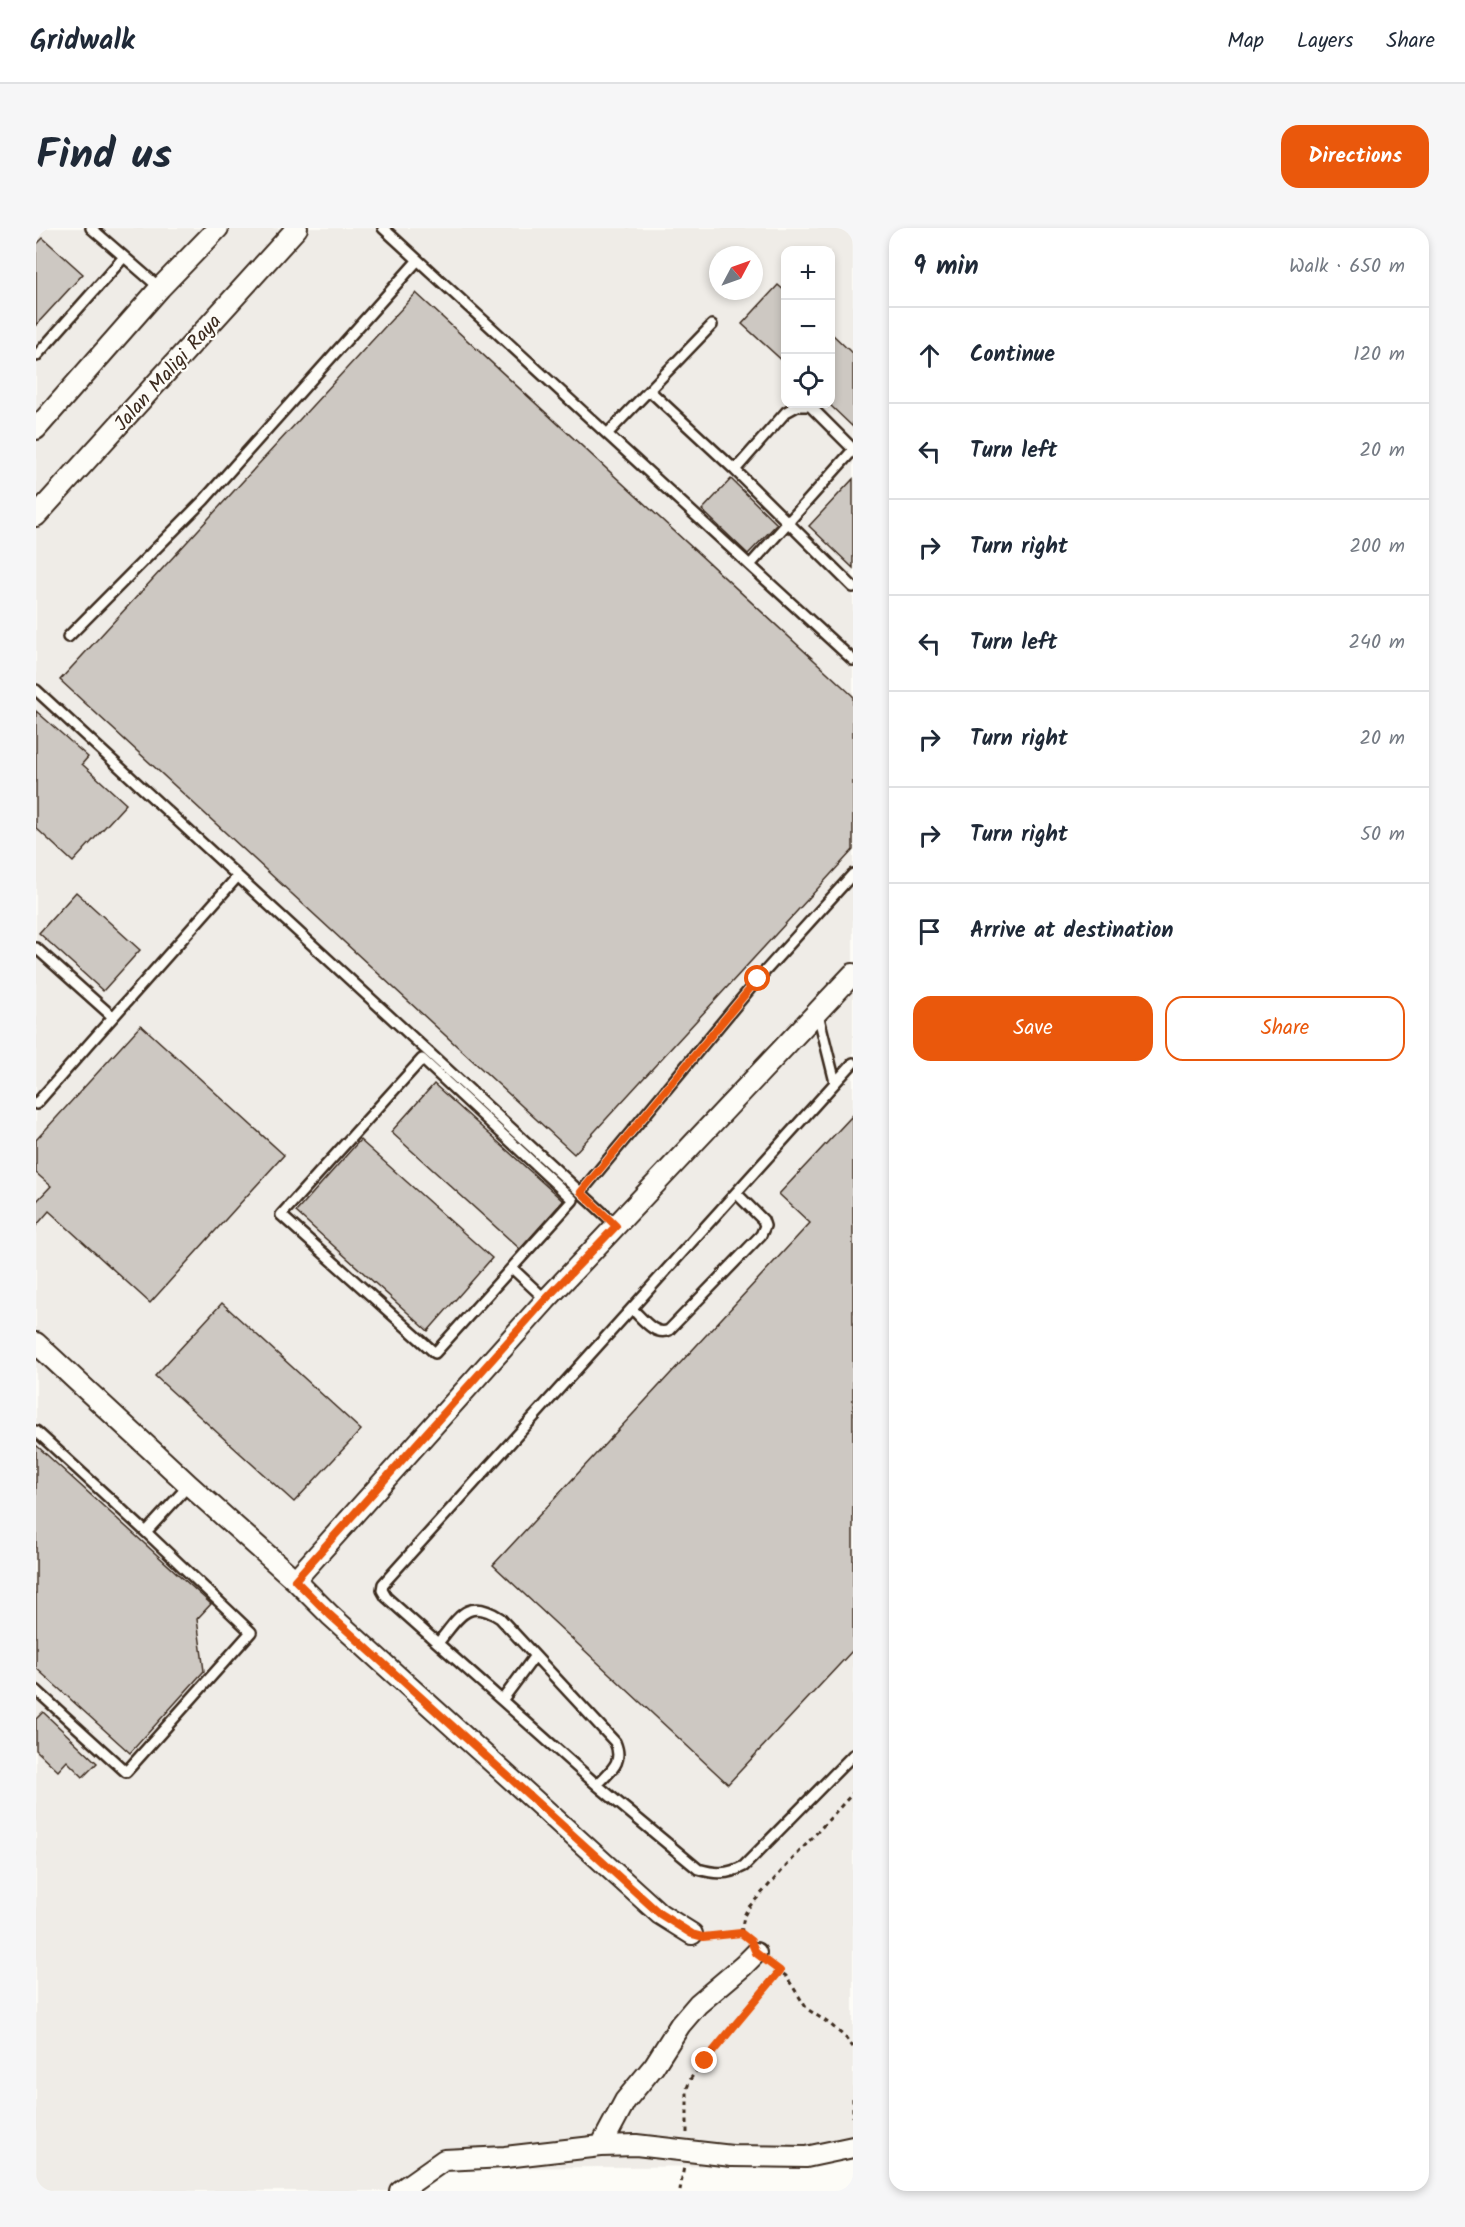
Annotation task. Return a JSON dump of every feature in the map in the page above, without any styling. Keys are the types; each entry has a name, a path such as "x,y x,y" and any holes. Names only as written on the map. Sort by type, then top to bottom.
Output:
{"street":[{"path":"36,429 160,288 218,228"},
{"name":"Jalan Maligi Raya","path":"36,516 297,228"},
{"path":"295,1580 546,1299 818,1014 853,974"},
{"path":"36,1343 348,1631 660,1914 692,1934"},
{"path":"601,2146 625,2101 654,2066 680,2025 698,2004 756,1953"},
{"path":"400,2191 444,2160 505,2157 601,2146 636,2145 732,2156 806,2157 853,2147"}],"lane":[{"path":"91,228 160,288"},
{"path":"383,228 853,660"},
{"path":"36,356 124,257"},
{"path":"68,637 204,500 418,260"},
{"path":"607,434 712,325"},
{"path":"650,391 735,470 853,587"},
{"path":"735,470 786,412 797,406 810,406 853,449 750,565"},
{"path":"36,690 616,1226"},
{"path":"581,1192 758,979 853,874"},
{"path":"36,1104 238,876"},
{"path":"36,948 113,1017"},
{"path":"818,1014 835,1082"},
{"path":"422,1059 573,1200 512,1268 435,1353 281,1215 422,1059"},
{"path":"853,1063 383,1584 382,1590 386,1597 597,1785 698,1869 713,1874 732,1872 754,1858 853,1755"},
{"path":"632,1310 657,1332 663,1333 669,1330 761,1234 765,1226 763,1220 736,1194"},
{"path":"512,1268 546,1299"},
{"path":"36,1431 251,1632 126,1772 36,1690"},
{"path":"146,1532 189,1485"},
{"path":"438,1643 463,1614 474,1609 486,1609 500,1618 534,1658 615,1742 620,1752 618,1761 597,1785"},
{"path":"503,1699 534,1658"}],"path":[{"path":"741,1933 744,1916 757,1896 853,1793"},
{"path":"692,1934 712,1937 741,1933 751,1941 756,1953 786,1976 807,2009 830,2024 853,2047"},
{"path":"680,2191 686,2150 687,2088 691,2078 780,1971"},
{"path":"853,2098 853,2117"}],"shaded area":[{"path":"36,228 853,228 853,2152 755,2166 448,2168 411,2191 36,2191"}],"building":[{"path":"43,238 83,274 36,325 36,245"},
{"path":"778,285 781,288 781,359 742,324"},
{"path":"416,293 853,696 853,850 574,1154 60,680"},
{"path":"835,337 853,354 853,427 833,408 835,408"},
{"path":"731,479 777,524 748,554 702,510"},
{"path":"853,479 853,568 809,526"},
{"path":"36,711 88,757 82,764 126,804 73,862 36,828"},
{"path":"76,892 140,950 103,991 39,933"},
{"path":"141,1025 284,1155 150,1303 49,1211 36,1226 36,1202 51,1186 36,1173 36,1140"},
{"path":"434,1084 563,1201 520,1249 391,1132"},
{"path":"853,1115 853,1650 728,1784 493,1565 810,1223 779,1194"},
{"path":"360,1140 492,1258 428,1331 296,1212"},
{"path":"222,1303 361,1430 294,1502 155,1376"},
{"path":"36,1445 211,1604 197,1619 204,1671 130,1753 36,1668"},
{"path":"43,1712 97,1763 83,1777 67,1761 58,1771 36,1750 36,1719"}],"route":[{"path":"705,2061 780,1971 756,1953 751,1941 741,1933 703,1937 692,1934 660,1914 330,1615 295,1580 546,1299 616,1226 581,1192 758,979"}]}
